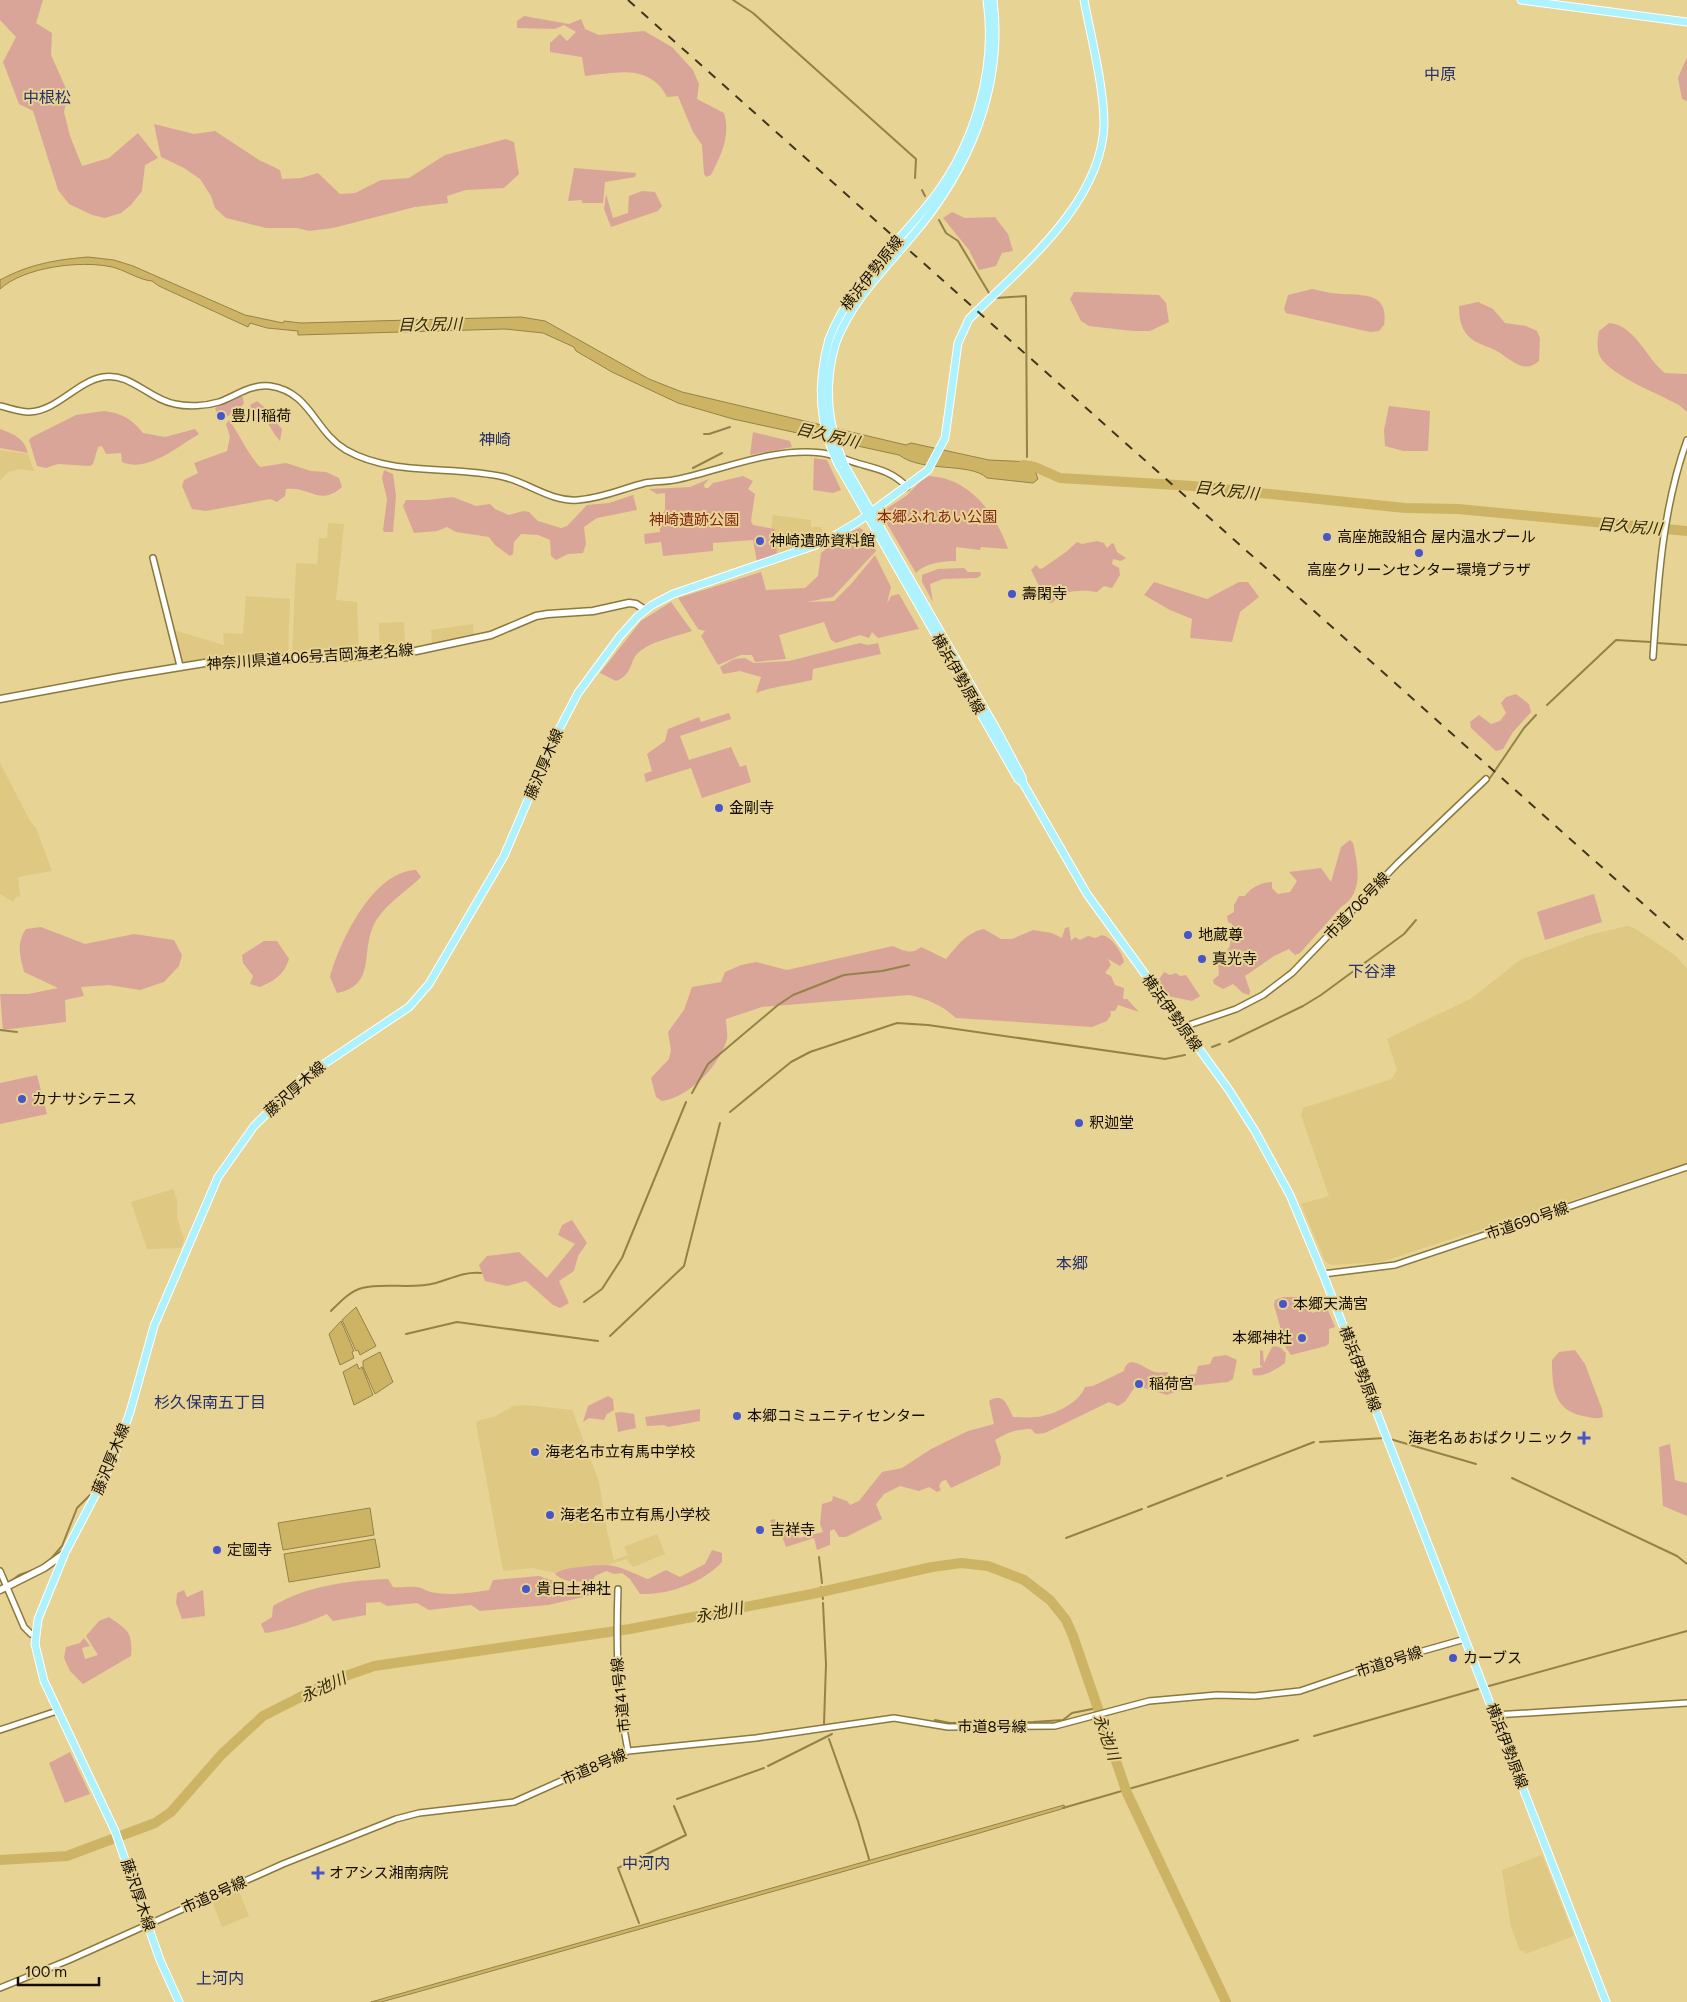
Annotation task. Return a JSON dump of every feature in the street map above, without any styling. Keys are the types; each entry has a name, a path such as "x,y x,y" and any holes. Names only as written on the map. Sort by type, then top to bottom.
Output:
{"main road":[{"name":"横浜伊勢原線","path":"987,0 988,57 977,114 964,146 934,196 847,301 832,341 828,410 834,440 842,465 1018,779 1023,784 1087,894 1228,1090 1290,1195 1323,1274 1606,2002"},
{"name":"横浜伊勢原線","path":"832,341 854,305 939,202 970,150 988,95 994,58 994,0"},
{"path":"869,513 907,487 929,469 942,447 948,425 953,368 958,343 969,319 1046,242 1078,198 1098,163 1102,144 1102,100 1084,0"},
{"path":"1521,0 1687,22"},
{"name":"藤沢厚木線","path":"179,2002 163,1968 120,1843 56,1711 38,1664 36,1634 42,1608 66,1553 112,1465 130,1412 154,1326 218,1177 254,1126 303,1078 409,1007 429,984 504,856 565,716 604,657 620,636 645,610 673,594 806,551 869,513"},
{"name":"神奈川県道406号吉岡海老名線","path":"0,699 180,666 254,659 355,657 416,651 491,635 536,616 593,611 629,603 636,604 645,610"},
{"path":"3,1589 44,1568 66,1553"}],"street":[{"path":"0,406 19,411 39,410 92,381 112,376 126,380 163,401 187,405 213,403 253,387 270,386 291,392 301,400 336,443 362,457 396,466 506,478 564,500 608,496 646,483 675,480 775,454 805,452 825,453 888,472 898,477 907,487"},
{"path":"1653,657 1665,523 1672,487 1687,440"},
{"path":"154,558 180,666"},
{"name":"市道706号線","path":"1182,1027 1216,1017 1262,995 1292,973 1398,863 1486,779"},
{"name":"市道690号線","path":"1323,1274 1395,1265 1687,1167"},
{"path":"0,1570 3,1589 27,1632 36,1634"},
{"name":"市道41号線","path":"618,1589 615,1638 618,1693 628,1751"},
{"name":"市道8号線","path":"0,1988 69,1960 283,1864 396,1818 418,1813 514,1802 628,1751 756,1738 894,1718 911,1719 935,1726 972,1728 1055,1726 1149,1700 1287,1694 1391,1660 1465,1639"},
{"path":"1495,1715 1687,1703"},
{"path":"0,1730 56,1711"}],"shaded area":[{"path":"0,450 28,454 34,471 20,469 8,472 0,481"},
{"path":"773,515 811,520 811,527 821,527 825,538 777,556 775,530 771,528"},
{"path":"328,523 344,524 336,600 357,602 359,654 317,656 315,652 292,657 296,563 317,564 319,538 327,538"},
{"path":"246,596 290,599 288,657 226,658 182,662 173,630 224,645 223,633 243,634"},
{"path":"404,622 405,649 380,651 379,623"},
{"path":"473,624 474,636 432,644 431,630"},
{"path":"0,763 30,821 36,828 52,871 18,877 20,896 16,897 13,902 0,894"},
{"path":"1627,926 1634,928 1676,956 1687,969 1687,1163 1381,1262 1331,1265 1325,1261 1301,1204 1329,1196 1301,1115 1303,1108 1392,1079 1397,1070 1387,1039 1472,998 1520,960 1589,935"},
{"path":"173,1189 177,1200 177,1217 184,1239 181,1248 147,1249 131,1202"},
{"path":"526,1405 572,1410 599,1482 614,1560 628,1555 624,1547 657,1534 665,1554 633,1567 626,1559 601,1567 560,1574 532,1568 503,1571 476,1423 496,1416 513,1406"},
{"path":"1542,1855 1574,1936 1525,1954 1524,1950 1520,1951 1511,1927 1502,1870"},
{"path":"238,1889 249,1916 222,1927 212,1901"}],"green space":[{"path":"0,0 43,0 36,23 52,33 51,55 68,93 64,112 70,136 82,166 109,158 138,133 158,158 145,165 142,191 131,205 121,213 105,218 92,215 69,204 58,190 33,111 19,104 3,62 16,37 0,20"},
{"path":"524,16 569,24 581,19 585,29 599,35 644,31 672,47 693,70 699,84 697,99 724,113 726,137 711,175 706,177 704,174 702,145 693,132 678,96 667,97 660,86 651,79 641,75 620,72 585,76 582,57 550,52 550,43 560,34 567,41 576,32 564,25 555,29 517,28 517,21"},
{"path":"1687,57 1687,101 1682,99 1678,78"},
{"path":"154,124 194,134 215,131 259,160 280,170 282,179 301,178 318,173 340,194 355,193 381,180 409,178 445,155 506,139 514,142 519,174 504,188 466,190 447,196 448,203 415,207 333,228 309,231 297,228 266,228 226,218 215,208 211,196 200,179 184,168 161,157"},
{"path":"574,168 636,173 635,177 605,182 603,203 582,203 582,200 568,201"},
{"path":"642,191 655,192 662,206 658,211 611,227 604,209 606,194 613,218 628,213 629,196"},
{"path":"952,212 965,218 995,217 1008,234 1013,251 1002,253 996,266 979,270 969,250 943,218"},
{"path":"1312,289 1335,294 1360,295 1374,298 1383,307 1385,315 1384,325 1379,331 1370,332 1286,313 1284,309 1288,295"},
{"path":"1074,292 1159,295 1166,303 1169,322 1150,331 1089,326 1081,321 1070,299"},
{"path":"1478,302 1493,309 1505,323 1526,326 1537,331 1540,338 1539,361 1527,367 1516,364 1495,350 1468,336 1461,323 1459,306"},
{"path":"1609,323 1618,325 1633,336 1665,373 1687,374 1687,412 1679,405 1619,374 1603,361 1598,351 1598,335 1599,331"},
{"path":"242,395 244,403 242,406 220,422 215,408"},
{"path":"257,401 276,417 276,422 282,429 280,441 264,417 251,408 250,405"},
{"path":"1389,406 1430,411 1428,451 1403,451 1385,446 1384,430"},
{"path":"104,411 116,413 126,418 143,433 165,437 195,429 199,434 162,457 141,464 122,462 121,453 106,454 102,446 98,447 93,464 90,466 58,464 46,468 37,466 29,440 32,437 76,415"},
{"path":"229,420 260,467 286,463 311,471 326,472 339,478 342,487 334,493 321,496 302,490 286,489 285,496 277,502 270,499 206,511 192,509 182,486 184,480 198,473 194,463 227,451 230,437 226,424"},
{"path":"0,429 18,437 24,443 28,453 0,448"},
{"path":"753,432 790,441 792,447 750,455"},
{"path":"814,458 827,460 841,490 833,493 813,490"},
{"path":"384,470 393,474 396,496 393,532 384,532 383,530 387,499 382,478"},
{"name":"神崎遺跡公園","path":"743,476 753,481 748,489 755,494 751,521 753,525 775,529 777,556 757,562 753,540 713,543 713,551 663,556 661,542 645,544 644,534 660,532 659,518 665,510 665,493 657,494 649,489 690,487 709,479 704,485 705,488 708,488 713,483"},
{"name":"本郷ふれあい公園","path":"929,476 944,478 957,483 979,500 989,511 1008,549 981,547 980,550 956,547 956,561 929,565 916,573 883,517 883,511 906,496"},
{"path":"633,495 637,510 597,518 584,527 586,544 583,553 568,554 556,560 551,556 550,540 538,535 521,534 514,542 513,554 510,556 495,545 489,537 456,532 447,527 437,531 414,533 403,506 406,500 453,497 476,506 490,504 495,509 509,515 523,511 529,512 538,521 561,528 567,526 587,505 609,503"},
{"path":"860,528 869,535 876,551 833,597 807,602 834,601 875,555 891,587 887,604 891,596 899,594 919,629 878,638 872,632 869,638 860,635 836,643 831,640 824,622 779,635 786,659 755,662 752,655 741,655 718,665 701,636 705,631 698,629 678,598 761,572 766,590 805,588 818,576 821,553 845,534"},
{"path":"1097,541 1104,543 1107,548 1112,543 1114,544 1117,552 1126,558 1121,561 1113,559 1112,564 1119,568 1120,575 1112,588 1104,586 1097,592 1067,593 1052,603 1047,602 1031,570 1036,565 1040,569 1043,568 1077,542 1082,544"},
{"path":"964,568 968,572 980,572 981,575 977,578 943,579 930,584 933,602 922,582 922,575 938,569"},
{"path":"1154,582 1207,599 1239,582 1248,582 1259,597 1240,612 1232,642 1190,638 1192,619 1170,610 1144,595"},
{"path":"671,602 692,631 656,643 642,650 634,657 628,672 616,681 600,673 641,621"},
{"path":"860,643 868,645 878,643 881,654 813,669 812,680 756,693 761,677 740,671 723,674 720,667 734,659 745,658 754,663 789,661"},
{"path":"1516,694 1529,704 1531,712 1513,732 1503,749 1496,751 1471,728 1470,722 1479,715 1491,724 1500,721 1506,713 1501,703 1506,697"},
{"path":"729,713 731,719 680,736 689,760 731,747 740,767 746,765 751,782 702,798 691,768 646,782 644,774 652,771 647,754 665,741 668,729 699,717 701,722"},
{"path":"1350,840 1353,843 1358,878 1353,895 1300,953 1295,955 1289,949 1274,956 1245,976 1250,991 1249,995 1243,993 1233,984 1223,989 1214,984 1213,980 1219,975 1218,964 1230,946 1232,924 1228,922 1227,916 1234,912 1234,905 1239,896 1245,896 1253,888 1268,882 1272,882 1272,888 1278,894 1290,892 1297,881 1289,872 1321,868 1331,882 1341,847"},
{"path":"416,870 421,877 392,902 377,919 372,930 363,974 358,982 350,989 337,993 330,977 342,945 361,910 386,882 400,873"},
{"path":"1594,894 1602,922 1545,940 1537,912"},
{"path":"41,927 85,944 134,934 174,940 182,955 179,966 164,982 140,990 109,985 81,987 84,996 65,1000 66,1022 3,1030 0,994 28,994 58,988 24,972 20,955 21,939 26,929"},
{"path":"1069,927 1071,941 1075,937 1080,940 1088,936 1095,938 1102,935 1106,936 1116,946 1124,962 1120,966 1108,959 1111,965 1105,973 1111,976 1115,985 1124,988 1123,999 1127,999 1139,1012 1118,1005 1115,1011 1110,1011 1111,1015 1107,1021 1092,1027 956,1018 934,1003 909,995 762,1007 726,1019 727,1039 723,1049 711,1069 693,1086 673,1098 662,1101 656,1097 651,1078 669,1059 671,1050 668,1032 684,1010 692,987 721,982 725,972 741,965 756,962 787,970 893,946 911,952 921,947 946,959 972,933 984,929 1001,939 1012,939 1033,930 1052,933 1062,938 1065,928"},
{"path":"264,941 277,941 289,959 278,976 260,987 250,984 253,976 243,963 242,955"},
{"path":"1164,972 1170,975 1176,973 1180,976 1186,975 1200,996 1192,1001 1168,996 1158,981"},
{"name":"カナサシテニス","path":"37,1075 47,1114 0,1124 0,1083"},
{"path":"572,1220 587,1243 578,1256 574,1271 559,1281 569,1303 560,1308 553,1305 526,1281 507,1286 485,1281 479,1265 487,1256 519,1252 547,1278 575,1244 558,1235 562,1225"},
{"path":"1283,1297 1294,1297 1303,1300 1312,1313 1327,1308 1335,1327 1329,1329 1329,1343 1326,1346 1291,1355 1286,1348 1274,1305 1275,1300"},
{"path":"1276,1346 1286,1353 1285,1363 1265,1374 1253,1375 1252,1369 1263,1367 1260,1365 1260,1350 1263,1351 1264,1363 1272,1347"},
{"path":"1575,1350 1585,1364 1602,1409 1603,1417 1593,1418 1573,1413 1560,1403 1557,1396 1554,1388 1552,1360 1559,1352"},
{"path":"1226,1355 1237,1360 1233,1379 1228,1382 1190,1386 1167,1395 1138,1386 1122,1404 1118,1406 1109,1402 1045,1433 1036,1434 1031,1429 1008,1433 995,1440 1001,1457 1000,1465 951,1488 946,1480 942,1481 939,1486 941,1490 937,1492 929,1487 919,1491 900,1486 884,1494 876,1504 882,1519 846,1537 839,1537 834,1529 830,1531 830,1545 817,1550 814,1538 786,1547 780,1531 775,1533 770,1520 775,1519 776,1522 793,1523 799,1538 823,1532 820,1524 822,1504 832,1501 833,1496 847,1501 850,1505 859,1501 882,1472 902,1468 931,1449 968,1431 994,1424 989,1401 994,1398 1004,1401 1013,1417 1044,1416 1072,1403 1085,1387 1093,1386 1124,1371 1129,1363 1137,1363 1155,1372 1167,1372 1172,1377 1196,1374 1198,1366 1210,1364 1213,1357"},
{"path":"608,1396 613,1399 614,1410 607,1414 604,1420 589,1418 583,1422 588,1406"},
{"path":"700,1409 700,1421 668,1427 664,1425 647,1426 645,1417"},
{"path":"615,1413 634,1414 636,1428 618,1432"},
{"path":"1670,1444 1675,1480 1687,1483 1687,1516 1663,1506 1659,1447"},
{"path":"712,1550 722,1553 722,1562 705,1576 673,1590 651,1594 640,1594 630,1579 622,1573 614,1574 606,1571 595,1576 592,1582 568,1581 555,1574 568,1569 609,1565 622,1568 648,1579 666,1570 680,1577 705,1564"},
{"path":"539,1576 562,1584 580,1584 599,1588 588,1596 548,1605 480,1611 471,1605 429,1610 417,1603 387,1606 380,1602 366,1603 366,1615 333,1621 327,1614 296,1626 265,1633 261,1624 272,1617 273,1606 299,1593 329,1585 388,1579 393,1587 418,1587 431,1592 453,1594 489,1590 493,1580"},
{"path":"184,1590 187,1597 203,1590 205,1616 182,1619 176,1603 177,1593"},
{"path":"109,1617 128,1632 131,1641 131,1656 83,1684 70,1671 64,1658 66,1647 80,1643 84,1638 90,1646 82,1648 85,1659 98,1655 86,1636 99,1621"},
{"path":"70,1752 90,1794 65,1803 49,1763"}],"water":[{"path":"88,257 114,260 133,266 245,315 283,323 284,321 301,323 521,317 545,321 649,379 682,392 906,445 911,443 989,460 1032,462 1038,479 1033,483 987,478 969,470 920,464 899,455 733,419 678,403 612,372 576,351 574,347 543,333 505,329 298,335 298,331 267,328 250,323 248,327 152,281 142,279 117,268 99,265 85,264 53,267 23,275 10,281 0,289 0,280 32,266 53,261"},
{"path":"356,1307 376,1346 360,1355 358,1350 356,1351 342,1320"},
{"path":"341,1321 354,1351 352,1352 354,1358 340,1365 329,1334"},
{"path":"380,1352 393,1382 375,1394 363,1367 363,1361"},
{"path":"357,1364 359,1369 362,1367 373,1395 354,1405 343,1372"},
{"path":"370,1508 374,1535 283,1550 278,1523"},
{"path":"375,1539 380,1567 289,1582 284,1554"},
{"path":"1064,1805 1065,1808 976,1834 414,1993 381,2002 371,2002"}],"waterway":[{"path":"733,0 753,13 916,159 915,178"},
{"path":"922,190 925,196"},
{"path":"939,220 946,233 958,241 989,293"},
{"path":"996,298 1026,296 1027,457"},
{"path":"704,434 730,427"},
{"path":"693,468 722,453"},
{"name":"目久尻川","path":"1023,465 1035,467 1060,478 1193,486 1405,508 1458,509 1687,531"},
{"path":"1547,705 1616,640 1651,642"},
{"path":"1657,643 1687,645"},
{"path":"1490,778 1524,728 1536,715"},
{"path":"1229,1042 1303,1006 1321,995 1404,934 1416,920"},
{"path":"692,1093 708,1064 778,1005 793,995 844,975 882,971 909,965"},
{"path":"730,1112 791,1062 810,1052 897,1023 928,1025 1165,1059 1185,1055"},
{"path":"0,1030 17,1032"},
{"path":"1212,1047 1220,1044"},
{"path":"584,1302 602,1289 622,1258 686,1102"},
{"path":"610,1336 684,1266 720,1123"},
{"path":"331,1311 349,1294 362,1288 371,1286 427,1285 463,1274 481,1273"},
{"path":"406,1334 457,1322 598,1341"},
{"path":"1320,1442 1385,1438"},
{"path":"1390,1439 1476,1464"},
{"path":"1227,1476 1314,1442"},
{"path":"1148,1507 1222,1478"},
{"path":"1512,1478 1677,1556 1687,1564"},
{"path":"50,1560 62,1546 77,1508 90,1495"},
{"path":"1066,1538 1142,1509"},
{"path":"819,1557 822,1583"},
{"name":"永池川","path":"0,1860 67,1856 155,1823 171,1812 222,1754 263,1716 334,1680 374,1666 630,1629 812,1594 932,1567 961,1563 988,1566 1024,1580 1050,1600 1066,1620 1127,1793 1226,2002"},
{"path":"11,1581 19,1575 34,1570"},
{"name":"永池川","path":"821,1587 823,1599"},
{"path":"823,1603 826,1664 824,1724"},
{"path":"1489,1686 1687,1631"},
{"path":"1314,1736 1478,1689"},
{"path":"935,1720 950,1723 1063,1720 1072,1713 1097,1708"},
{"path":"768,1766 832,1734"},
{"path":"829,1739 858,1821 869,1859"},
{"path":"1063,1808 1298,1740"},
{"path":"677,1799 764,1768"},
{"path":"639,1923 618,1868 686,1835 674,1806"}],"railway":[{"path":"628,0 1687,943"}],"place":[{"name":"豊川稲荷","path":"221,416"},
{"name":"高座施設組合 屋内温水プール","path":"1327,537"},
{"name":"神崎遺跡資料館","path":"760,541"},
{"name":"高座クリーンセンター環境プラザ","path":"1419,553"},
{"name":"壽閑寺","path":"1012,594"},
{"name":"金剛寺","path":"719,808"},
{"name":"地蔵尊","path":"1188,935"},
{"name":"真光寺","path":"1202,959"},
{"name":"カナサシテニス","path":"22,1099"},
{"name":"釈迦堂","path":"1079,1123"},
{"name":"本郷天満宮","path":"1283,1304"},
{"name":"本郷神社","path":"1302,1338"},
{"name":"稲荷宮","path":"1139,1384"},
{"name":"本郷コミュニティセンター","path":"737,1416"},
{"name":"海老名あおばクリニック","path":"1584,1438"},
{"name":"海老名市立有馬中学校","path":"535,1452"},
{"name":"海老名市立有馬小学校","path":"550,1515"},
{"name":"吉祥寺","path":"760,1530"},
{"name":"定國寺","path":"217,1550"},
{"name":"貴日土神社","path":"526,1589"},
{"name":"カーブス","path":"1453,1658"},
{"name":"オアシス湘南病院","path":"318,1873"}],"district":[{"name":"中原","path":"1440,74"},
{"name":"中根松","path":"47,97"},
{"name":"神崎","path":"495,439"},
{"name":"下谷津","path":"1372,971"},
{"name":"本郷","path":"1072,1263"},
{"name":"杉久保南五丁目","path":"210,1402"},
{"name":"中河内","path":"646,1863"},
{"name":"上河内","path":"220,1978"}]}
